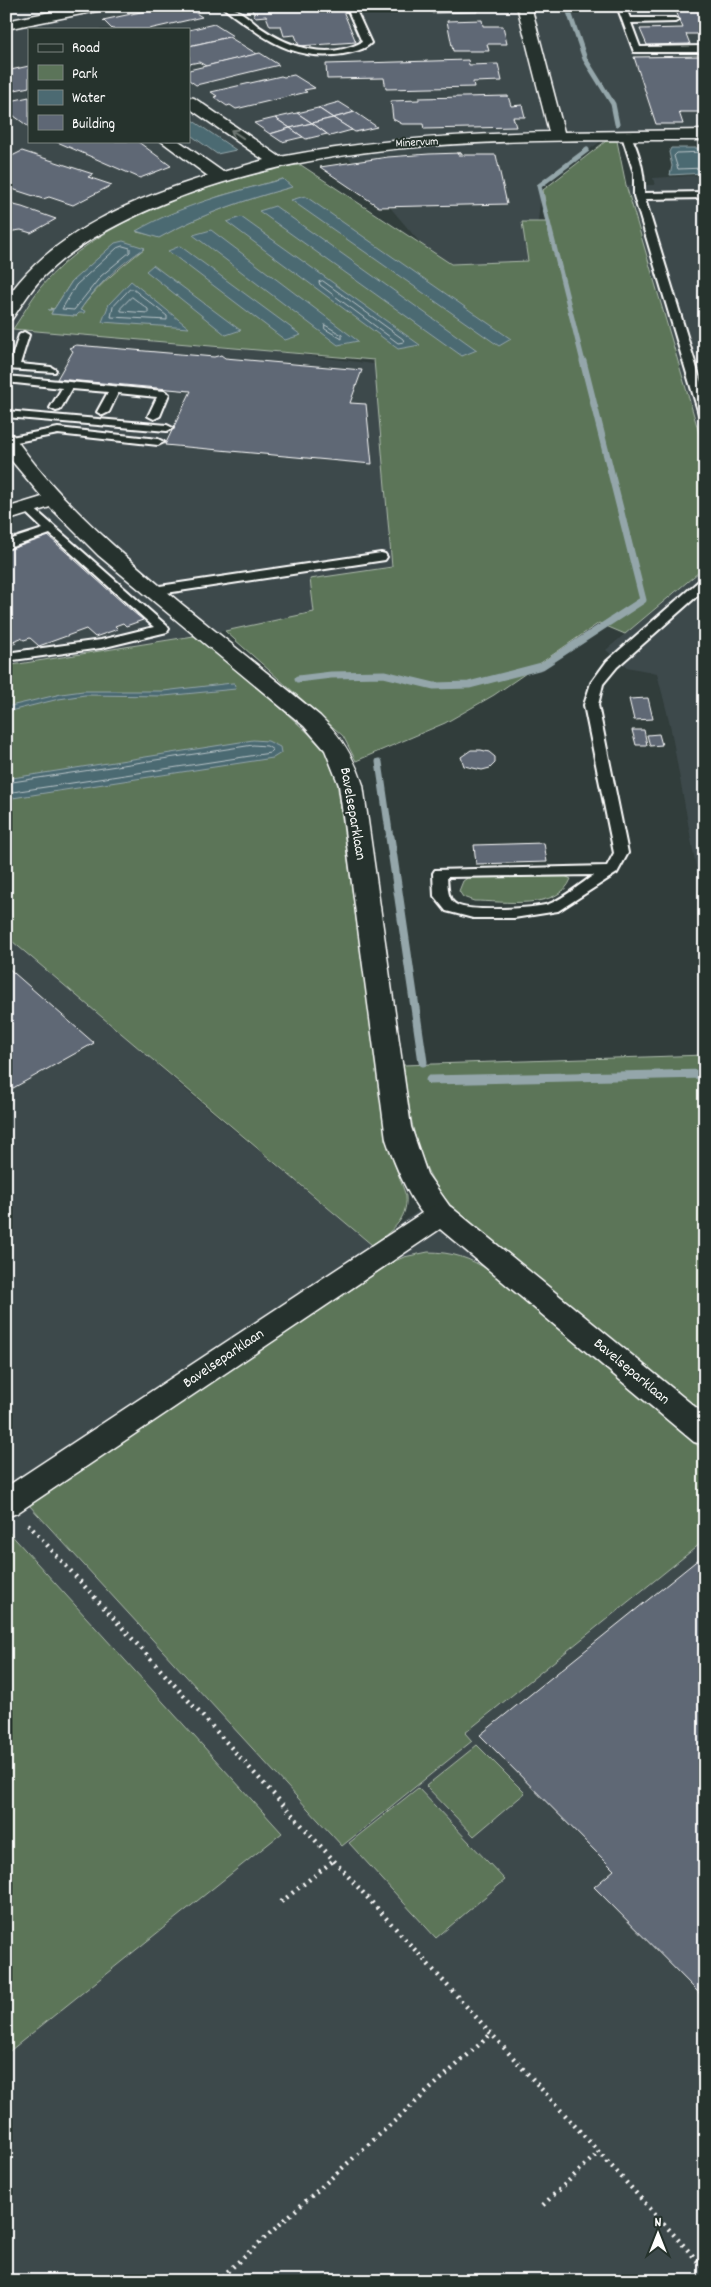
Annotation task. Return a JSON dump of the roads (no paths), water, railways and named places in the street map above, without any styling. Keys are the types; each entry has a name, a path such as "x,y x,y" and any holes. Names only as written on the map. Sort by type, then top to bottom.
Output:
{"street":[{"path":"6,26 55,10 102,6"},
{"path":"524,6 558,137"},
{"path":"55,10 75,24"},
{"path":"6,26 21,37"},
{"path":"190,102 277,162"},
{"name":"Minervum","path":"6,316 15,288 102,225 160,197 218,176 332,151 399,144 558,137 705,135"},
{"path":"170,142 218,176"},
{"path":"6,515 54,499 7,440"},
{"name":"Bavelseparklaan","path":"54,499 105,551 312,721 341,754 350,786 397,1126 405,1155 418,1184 432,1205 705,1433"},
{"name":"Bavelseparklaan","path":"7,1504 441,1214"}],"lane":[{"path":"226,6 287,47 321,52 352,50 360,48 366,43 350,6"},
{"path":"622,6 637,50 705,48"},
{"path":"627,21 675,20"},
{"path":"626,136 636,161 641,184 639,196 705,414"},
{"path":"639,196 705,195"},
{"path":"24,335 10,366 51,370"},
{"path":"6,379 164,394 154,416"},
{"path":"56,408 69,385"},
{"path":"103,412 115,389"},
{"path":"6,414 167,428"},
{"path":"7,440 58,430 158,442"},
{"path":"6,657 101,644 163,629 27,508"},
{"path":"6,545 51,530"},
{"path":"153,590 381,557"},
{"path":"612,870 440,873 441,896 451,908 473,912 514,912 553,908 612,870 621,853 591,705 597,683 612,664 705,582"}],"water":[{"path":"190,119 236,150 217,154 190,135"},
{"path":"671,148 705,148 705,173 670,175 672,166 669,152"},
{"path":"283,179 292,187 224,208 159,238 136,231 189,207 226,194"},
{"path":"305,196 511,339 499,346 291,200"},
{"path":"275,206 477,350 462,356 259,211"},
{"path":"241,217 420,345 398,349 227,222"},
{"path":"211,230 358,341 338,345 193,235"},
{"path":"123,241 145,248 117,268 101,284 80,310 85,311 84,313 79,313 76,316 51,314 53,310 48,310 54,309 72,281 115,243"},
{"path":"180,246 301,335 285,340 168,251"},
{"path":"153,265 241,330 226,335 146,271"},
{"path":"131,281 189,328 102,322 109,304"},
{"path":"234,683 236,689 164,696 85,695 59,699 6,712 6,707 61,694 83,691 163,691"},
{"path":"253,740 268,741 280,747 281,753 273,758 6,799 6,779"}],"waterway":[{"path":"567,6 585,59 613,104 617,124"},
{"path":"583,362 539,186 587,150"},
{"path":"298,679 331,675 384,674 434,686 469,685 542,666 643,600 583,361"},
{"path":"379,762 390,838"},
{"path":"390,837 423,1062"},
{"path":"430,1080 705,1074"}]}
